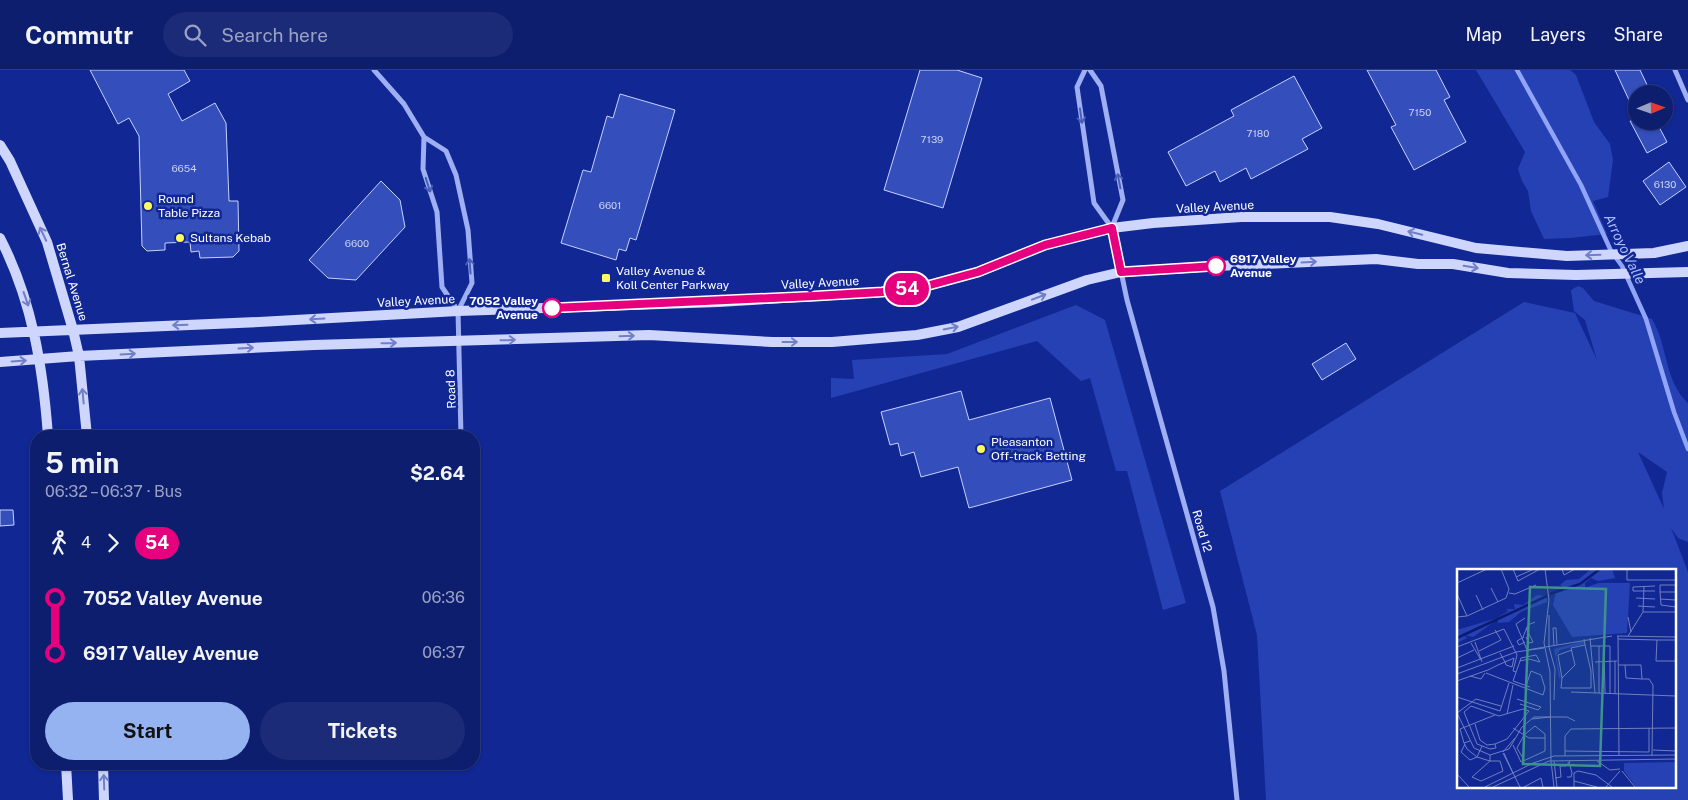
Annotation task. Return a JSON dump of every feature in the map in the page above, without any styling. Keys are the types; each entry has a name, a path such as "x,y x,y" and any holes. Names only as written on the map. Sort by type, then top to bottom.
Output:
{"main road":[{"name":"Bernal Avenue","path":"0,145 10,161 47,242 79,356 86,430"},
{"name":"Valley Avenue","path":"0,333 719,302 882,292 940,283 978,272 1045,245 1112,228 1153,222 1330,217 1378,224 1476,248 1567,256 1654,253 1688,246"},
{"path":"0,238 14,264 29,308 45,392 48,430"},
{"path":"0,362 79,356 314,345 649,335 772,342 832,342 917,335 958,327 1087,280 1121,272 1376,259 1418,264 1453,264 1508,273 1576,275 1688,272"},
{"path":"66,770 68,800"},
{"path":"103,770 104,800"}],"street":[{"path":"374,70 404,104 424,137 446,151 456,175 468,230 472,283 458,312"},
{"path":"1085,70 1077,87 1094,204 1112,228"},
{"path":"1090,70 1101,86 1123,200 1112,228"},
{"path":"1675,70 1688,100"},
{"path":"424,137 423,169 437,212 442,287 458,312"},
{"name":"Road 12","path":"1112,228 1132,320 1213,607 1224,670 1238,800"},
{"name":"Road 8","path":"458,312 461,430"}],"shaded area":[{"path":"1476,70 1570,70 1576,75 1594,122 1610,144 1613,160 1608,197 1593,201 1607,234 1544,239 1531,211 1528,191 1518,169 1525,152"},
{"path":"1578,286 1583,288 1594,301 1652,319 1661,340 1670,374 1680,394 1688,403 1688,542 1678,538 1671,528 1688,572 1688,800 1266,800 1257,635 1220,491 1524,302 1575,313 1597,360 1585,320 1574,311 1571,290","holes":["1638,452 1667,472 1662,493 1664,509"]},
{"path":"1076,305 1105,320 1186,603 1163,610 1127,471 1116,471 1090,378 1081,381 1037,341 831,398 831,378 854,379 852,360 947,354"}],"building":[{"path":"90,70 184,70 190,81 168,94 182,121 215,103 226,123 229,201 238,201 239,251 233,257 200,258 199,251 191,252 190,242 165,243 165,250 147,251 142,246 139,136 129,118 118,124"},
{"path":"920,70 957,70 982,78 943,208 884,190"},
{"path":"1367,70 1436,70 1450,97 1444,100 1466,142 1414,170 1391,127 1396,125"},
{"path":"1615,70 1640,70 1647,85 1628,85 1628,98"},
{"path":"1294,76 1322,128 1302,139 1308,149 1251,179 1246,168 1220,182 1215,171 1186,186 1168,152 1234,116 1231,110"},
{"path":"620,94 675,110 636,240 630,238 626,251 619,249 616,260 561,243 583,170 591,172 607,116 613,118"},
{"path":"1635,130 1661,130 1667,142 1647,153"},
{"path":"1669,162 1686,187 1660,205 1643,181"},
{"path":"381,181 400,200 405,227 356,280 328,278 309,260"},
{"path":"1346,343 1356,359 1322,380 1312,364"},
{"name":"Pleasanton Off-track Betting","path":"961,391 969,420 1050,398 1072,480 969,508 958,467 921,477 914,452 901,456 898,443 890,445 881,412"},
{"path":"0,510 13,510 14,525 0,526"}],"waterway":[{"name":"Arroyo Valle","path":"1517,70 1581,185 1611,251 1622,266 1646,319 1674,412 1688,449"}],"bus line":[{"name":"54","path":"552,308 719,302 882,292 930,285 978,272 1045,245 1112,228 1121,272 1216,266"}],"place":[{"name":"Round Table Pizza","path":"148,206"},
{"name":"Sultans Kebab","path":"180,238"},
{"name":"6917 Valley Avenue","path":"1216,266"},
{"name":"Valley Avenue & Koll Center Parkway","path":"606,278"},
{"name":"7052 Valley Avenue","path":"552,308"},
{"name":"Pleasanton Off-track Betting","path":"981,449"}]}
